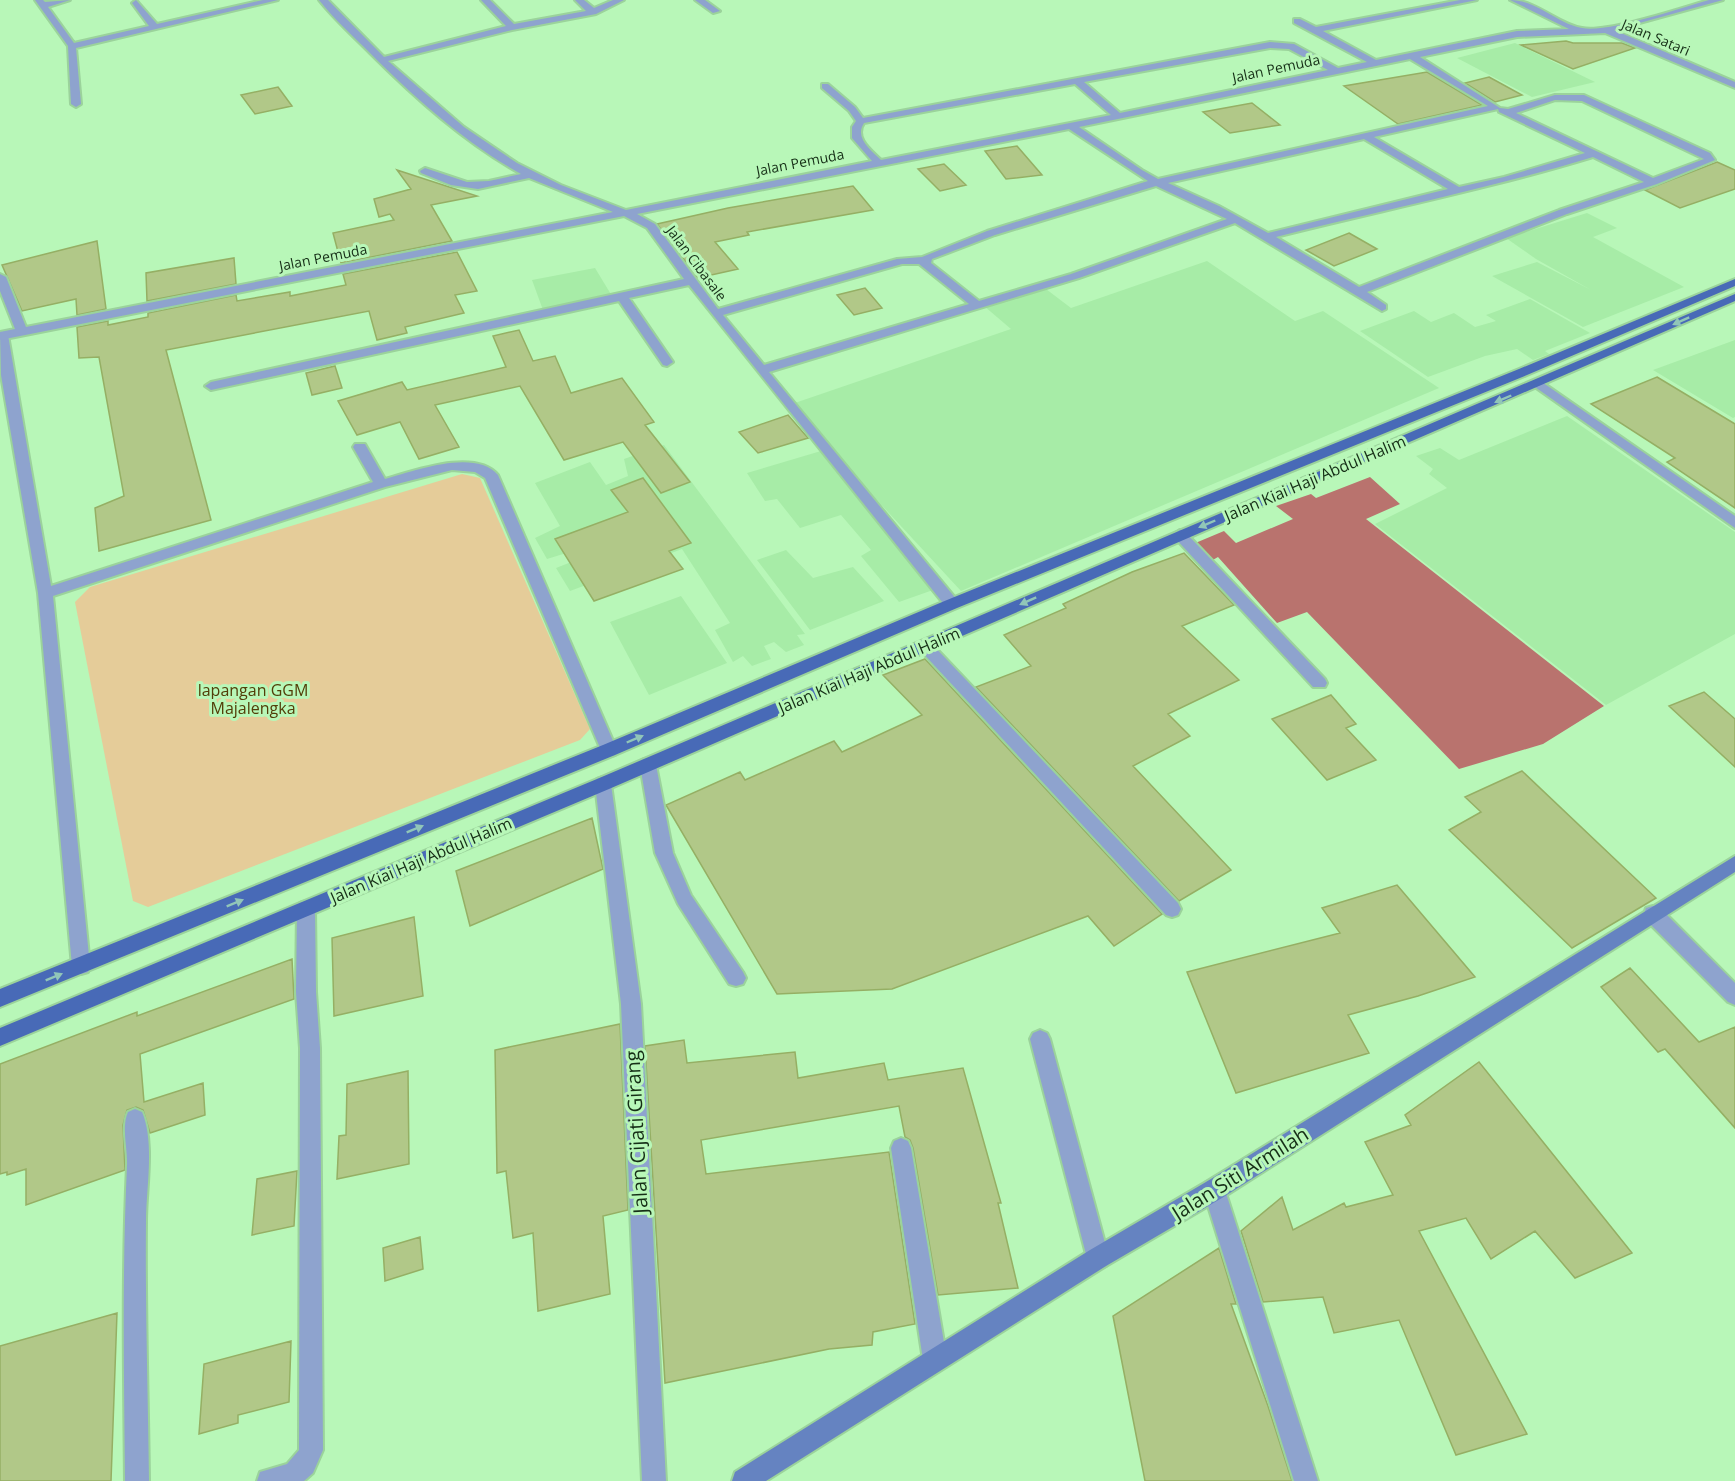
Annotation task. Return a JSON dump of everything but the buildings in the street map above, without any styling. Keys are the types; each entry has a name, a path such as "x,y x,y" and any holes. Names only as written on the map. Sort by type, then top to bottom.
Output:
{"main road":[{"name":"Jalan Kiai Haji Abdul Halim","path":"0,998 609,750 952,604 1512,376 1735,282"},
{"name":"Jalan Kiai Haji Abdul Halim","path":"0,1037 648,765 1180,535 1539,384 1735,297"},
{"name":"Jalan Siti Armilah","path":"744,1481 1098,1258 1214,1190 1735,863"}],"street":[{"path":"41,2 66,0"},
{"path":"72,46 274,0"},
{"name":"Jalan Cibasale","path":"323,0 403,82 443,115 496,153 532,174 651,226 715,313 952,604"},
{"path":"485,0 512,27"},
{"path":"579,0 593,12"},
{"path":"381,60 512,27 593,12 620,0"},
{"path":"699,0 716,11"},
{"path":"1316,30 1473,0"},
{"path":"1514,0 1584,32"},
{"name":"Jalan Satari","path":"1606,30 1719,0"},
{"path":"41,2 72,46 70,63 76,87 76,104"},
{"path":"136,3 155,27"},
{"path":"1297,21 1375,63"},
{"name":"Jalan Pemuda","path":"1,336 1118,116 1516,34 1606,30"},
{"name":"Jalan Satari","path":"1606,30 1735,85"},
{"path":"878,162 854,134 856,126 861,121 1281,44 1300,50 1336,71"},
{"path":"1412,56 1496,107 1653,182"},
{"path":"1077,81 1118,116"},
{"path":"825,86 852,109 861,121"},
{"path":"1358,292 1563,212 1708,162 1709,158 1584,98 1552,97 1508,113"},
{"path":"715,313 901,261 925,260 936,252 1157,182 1496,107"},
{"path":"1070,125 1138,172 1269,236 1382,307"},
{"path":"1367,137 1458,192"},
{"path":"1269,236 1407,201 1458,192 1549,169 1593,154"},
{"path":"425,171 467,186 486,186 532,174"},
{"path":"762,369 1075,276 1236,219"},
{"path":"925,260 925,264 977,305"},
{"path":"0,277 22,332"},
{"path":"211,386 693,281"},
{"path":"622,297 667,362"},
{"path":"1,336 3,373 45,593 81,966"},
{"path":"1539,384 1734,520"},
{"path":"360,447 381,484"},
{"path":"45,593 381,484 452,466 478,468 491,475 609,750"},
{"path":"1180,535 1319,683"},
{"path":"925,646 1172,909"},
{"path":"648,765 664,853 684,899 736,978"},
{"name":"Jalan Cijati Girang","path":"603,784 631,1004 654,1481"},
{"path":"269,1481 295,1474 305,1466 310,1450 310,1048 306,992 306,909"},
{"path":"1653,914 1735,996"},
{"path":"1040,1039 1098,1258"},
{"path":"135,1119 138,1155 135,1221 137,1481"},
{"path":"901,1148 935,1360"},
{"path":"1214,1190 1306,1481"}],"shaded area":[{"path":"1515,43 1595,82 1532,97 1457,58"},
{"path":"1587,213 1617,228 1593,237 1684,287 1583,327 1492,276 1537,262 1591,290 1536,259 1506,238"},
{"path":"1207,261 1295,321 1323,311 1439,388 961,591 789,405 1011,329 984,306 1042,286 1071,308"},
{"path":"595,268 612,296 543,310 532,280"},
{"path":"1530,299 1590,333 1545,351 1549,354 1533,360 1517,349 1485,356 1428,377 1360,331 1414,311 1431,322 1454,313 1475,327 1496,321 1486,315"},
{"path":"1735,340 1735,417 1733,418 1653,370"},
{"path":"1567,416 1735,532 1735,634 1606,705 1375,524 1447,488 1429,474 1433,469 1416,456 1440,448 1459,460"},
{"path":"664,445 805,634 797,635 804,645 786,652 774,642 764,646 771,659 752,666 743,656 733,662 715,630 730,623 682,549 570,591 556,568 607,548 602,542 547,559 535,538 560,526 535,483 590,462 606,485 628,476 624,459"},
{"path":"821,451 933,590 899,602 861,556 871,550 841,515 800,528 777,499 765,501 747,473"},
{"path":"1370,477 1400,504 1366,519 1604,706 1543,744 1459,769 1307,612 1277,623 1218,557 1211,561 1193,544 1224,531 1236,543 1293,519 1276,506 1311,494 1316,498"},
{"path":"786,550 813,578 853,567 884,601 810,630 757,560"},
{"path":"681,596 727,663 649,695 610,622"}],"green space":[{"name":"lapangan GGM Majalengka","path":"462,474 480,478 590,729 580,740 148,907 133,901 75,602 90,587"}]}
